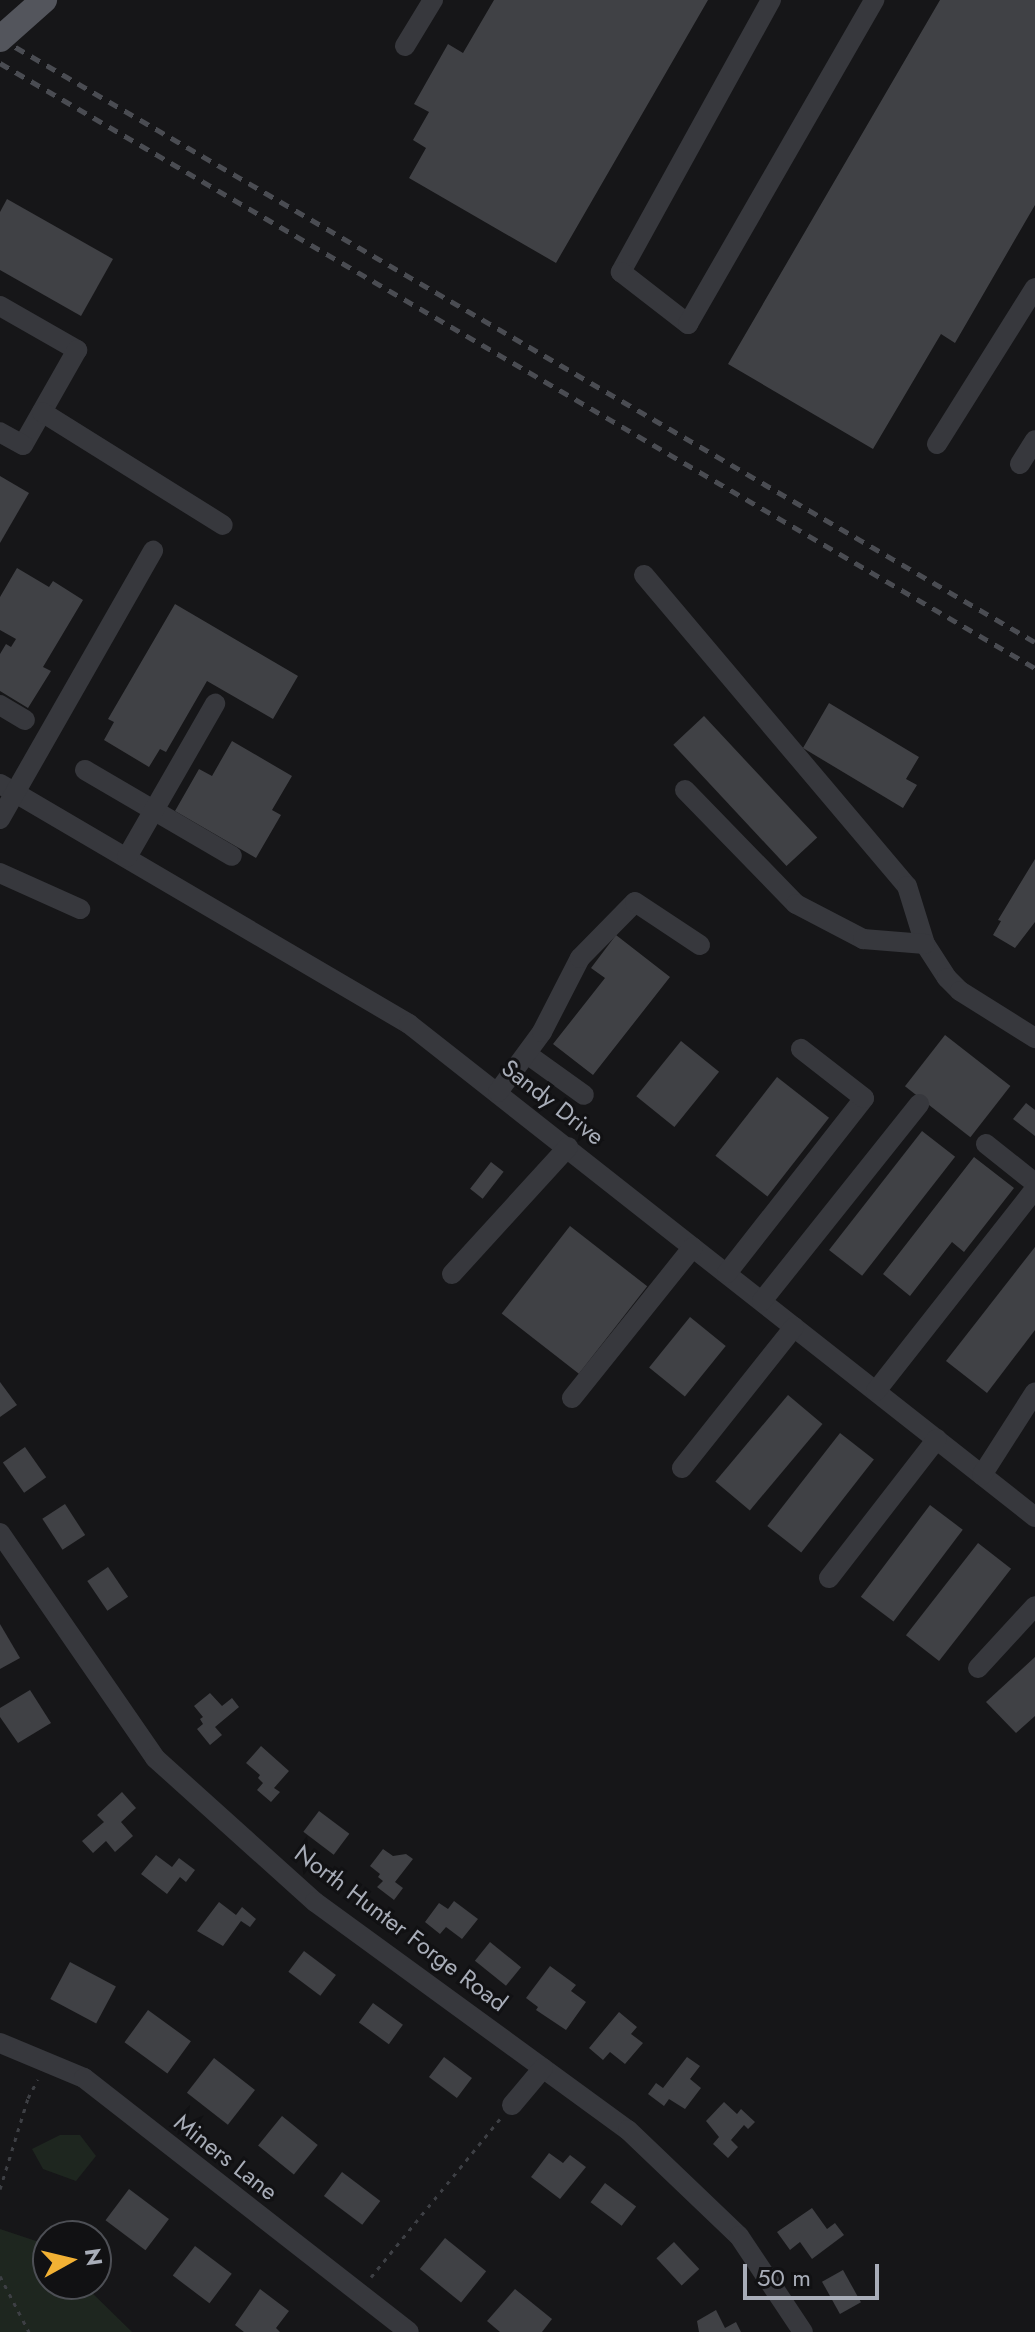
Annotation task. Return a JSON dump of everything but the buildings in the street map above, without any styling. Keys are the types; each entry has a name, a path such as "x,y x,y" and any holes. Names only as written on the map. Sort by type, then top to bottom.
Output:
{"main road":[{"path":"0,39 44,0"}],"street":[{"path":"405,46 433,0"},
{"path":"771,0 621,272 688,324 874,0"},
{"path":"937,444 1035,288"},
{"path":"0,306 77,350 23,445 0,432"},
{"path":"42,412 223,525"},
{"path":"1020,464 1035,440"},
{"path":"0,819 7,788 153,551"},
{"path":"644,575 907,886 925,944 960,991 1035,1038"},
{"path":"127,857 215,704"},
{"path":"0,705 25,720"},
{"path":"85,770 232,856"},
{"name":"Sandy Drive","path":"7,788 378,1004 498,1092 1035,1517"},
{"path":"685,790 796,904 863,939 925,944"},
{"path":"0,873 80,909"},
{"path":"498,1092 542,1032 580,958 635,902 700,945"},
{"path":"727,1273 864,1098 801,1049"},
{"path":"527,1054 584,1095"},
{"path":"762,1301 919,1104"},
{"path":"986,1144 1035,1183"},
{"path":"452,1274 568,1147"},
{"path":"876,1391 1035,1189"},
{"path":"572,1398 693,1247"},
{"path":"682,1468 794,1327"},
{"path":"982,1475 1035,1392"},
{"path":"829,1578 937,1439"},
{"name":"North Hunter Forge Road","path":"0,1533 155,1758 315,1902 628,2130 739,2236 803,2332"},
{"path":"978,1668 1035,1606"},
{"name":"Miners Lane","path":"0,2043 84,2078 409,2332"},
{"path":"512,2105 543,2068"}],"path":[{"path":"0,2189 28,2098 47,2061"},
{"path":"358,2292 512,2105"},
{"path":"0,2276 29,2332"}],"shaded area":[{"path":"60,2135 80,2135 96,2156 76,2181 43,2169 32,2149"},
{"path":"0,2229 32,2240 32,2300 99,2300 132,2332 0,2332"}],"railway":[{"path":"0,38 1035,642"},
{"path":"0,63 1035,668"}]}
